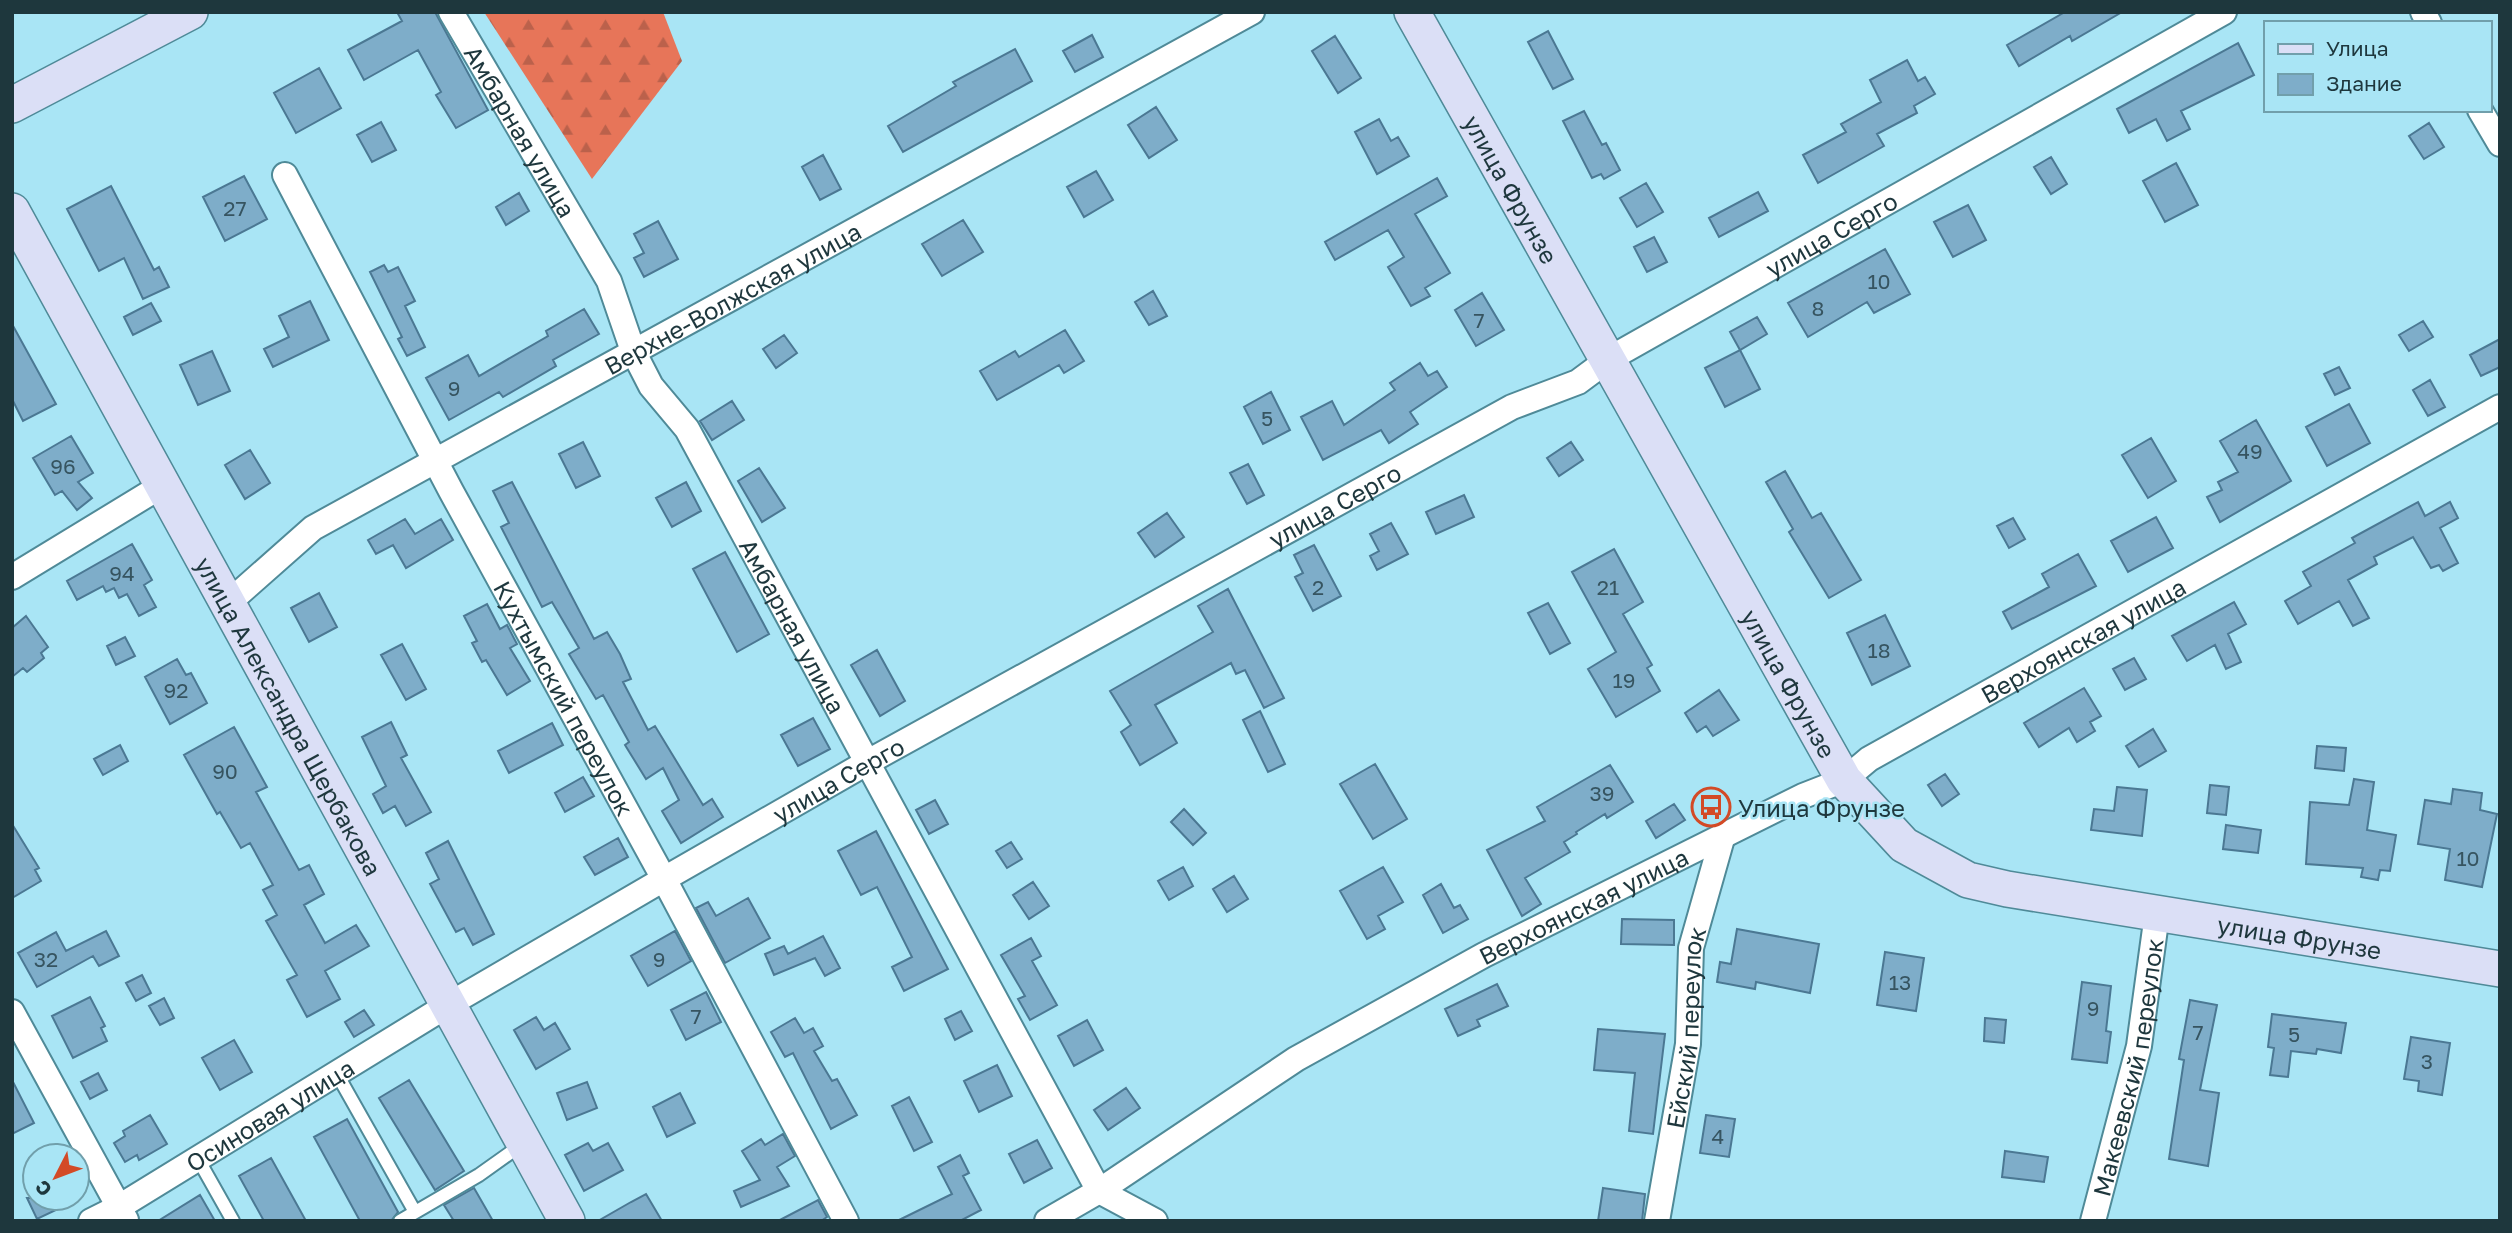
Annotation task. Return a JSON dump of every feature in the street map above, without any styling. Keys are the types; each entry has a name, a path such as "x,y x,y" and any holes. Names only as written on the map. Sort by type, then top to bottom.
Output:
{"street":[{"path":"12,105 190,12"},
{"name":"Амбарная улица","path":"451,12 609,281 633,351 651,386 687,429 1099,1191"},
{"name":"Верхне-Волжская улица","path":"227,604 313,528 1252,12"},
{"name":"улица Фрунзе","path":"1412,12 1844,780 1905,845 1968,880 2007,890 2500,969"},
{"name":"улица Серго","path":"448,1005 868,762 1512,407 1578,382 1609,359 2224,12"},
{"path":"2481,112 2500,144"},
{"name":"Кухтымский переулок","path":"285,175 846,1221"},
{"name":"улица Александра Щербакова","path":"12,211 567,1221"},
{"name":"Верхоянская улица","path":"1047,1221 1099,1191 1296,1059 1484,955 1723,835 1844,780 1869,759 2500,407"},
{"path":"12,577 163,485"},
{"name":"Ейский переулок","path":"1657,1221 1688,1044 1691,948 1723,835"},
{"name":"Макеевский переулок","path":"2093,1221 2139,1046 2157,914"},
{"name":"Осиновая улица","path":"91,1221 122,1214 198,1159 448,1005"},
{"path":"12,1012 122,1214"},
{"path":"1099,1191 1155,1221"}],"lane":[{"path":"337,1074 415,1212"},
{"path":"400,1221 479,1175 524,1143"},
{"path":"198,1159 233,1221"}],"green space":[{"path":"484,12 663,12 682,61 592,179"}],"building":[{"path":"397,12 435,12 488,110 456,128 436,95 441,92 418,50 364,80 348,50 402,21"},
{"path":"2065,12 2122,12 2072,41 2070,36 2019,66 2007,45"},
{"path":"1548,31 1573,79 1553,89 1528,42"},
{"path":"1092,35 1103,57 1075,72 1063,51"},
{"path":"1335,36 1361,78 1338,93 1312,51"},
{"path":"2238,43 2254,75 2181,111 2190,129 2167,141 2156,119 2129,133 2117,109"},
{"path":"1015,49 1032,81 903,152 888,126 956,86 953,82"},
{"path":"1907,60 1918,81 1925,77 1935,94 1914,106 1917,113 1877,134 1884,146 1818,183 1803,155 1846,132 1841,124 1881,102 1870,80"},
{"path":"319,68 341,108 296,133 274,93"},
{"path":"1156,107 1177,140 1149,158 1128,125"},
{"path":"1584,111 1602,145 1606,143 1620,170 1604,179 1601,174 1592,178 1563,121"},
{"path":"1379,119 1391,141 1398,137 1409,156 1377,174 1355,132"},
{"path":"381,122 396,150 372,162 357,135"},
{"path":"2429,123 2444,147 2424,159 2409,136"},
{"path":"823,155 841,189 820,200 802,167"},
{"path":"2051,157 2067,184 2051,194 2034,167"},
{"path":"2176,163 2198,205 2165,222 2143,181"},
{"path":"1096,171 1113,200 1084,217 1067,187"},
{"path":"244,176 267,219 225,241 203,197"},
{"path":"1437,178 1447,196 1415,214 1450,273 1425,288 1430,296 1411,306 1388,267 1404,257 1388,230 1335,260 1325,242"},
{"path":"1646,183 1663,212 1637,227 1620,198"},
{"path":"111,186 154,270 159,267 169,287 143,299 124,258 99,271 67,209"},
{"path":"1758,192 1768,211 1719,237 1709,218"},
{"path":"519,193 529,211 506,225 496,207"},
{"path":"1968,205 1986,240 1953,257 1934,222"},
{"path":"963,220 983,252 942,276 922,244"},
{"path":"658,221 678,259 644,277 634,258 644,253 634,234"},
{"path":"1654,237 1667,262 1647,272 1634,247"},
{"path":"1885,249 1910,294 1874,313 1867,302 1808,337 1788,303"},
{"path":"384,265 388,272 398,267 415,301 405,306 425,347 407,356 398,339 402,337 370,272"},
{"path":"1153,291 1167,316 1149,325 1135,302"},
{"path":"1482,293 1504,330 1476,346 1455,310"},
{"path":"310,301 329,340 273,367 264,349 289,337 279,316"},
{"path":"151,303 161,321 133,335 124,317"},
{"path":"584,309 599,334 553,360 556,366 503,397 499,392 449,420 426,378 468,355 479,376 548,336 546,331"},
{"path":"1757,317 1767,334 1740,350 1730,332"},
{"path":"2423,321 2433,337 2409,351 2399,335"},
{"path":"12,324 56,404 23,421 12,399"},
{"path":"1065,330 1084,361 1064,373 1059,365 997,400 980,371 1015,351 1019,357"},
{"path":"784,335 797,353 776,368 763,349"},
{"path":"2500,339 2500,367 2481,376 2470,355"},
{"path":"1740,350 1760,389 1725,407 1705,368"},
{"path":"212,351 230,391 198,405 180,365"},
{"path":"1420,363 1428,376 1437,371 1447,387 1410,412 1418,424 1389,443 1381,430 1323,460 1301,417 1332,401 1344,425 1395,390 1390,383"},
{"path":"2339,367 2350,388 2335,395 2324,374"},
{"path":"2430,380 2445,407 2428,416 2413,390"},
{"path":"1271,392 1290,430 1263,444 1244,407"},
{"path":"732,401 744,420 712,440 700,421"},
{"path":"2349,404 2370,443 2327,466 2306,427"},
{"path":"2256,420 2291,481 2220,522 2207,497 2222,490 2218,482 2238,472 2220,441"},
{"path":"71,436 93,473 78,482 92,498 77,510 62,491 55,495 33,458"},
{"path":"2151,438 2176,481 2148,498 2122,455"},
{"path":"583,442 600,476 576,488 559,454"},
{"path":"1571,442 1583,460 1559,476 1547,458"},
{"path":"250,450 270,483 245,499 225,465"},
{"path":"1248,464 1264,495 1247,504 1230,473"},
{"path":"759,468 785,508 762,522 738,481"},
{"path":"1785,471 1812,518 1821,513 1861,580 1829,598 1789,532 1793,529 1766,482"},
{"path":"512,482 594,639 607,632 620,654 631,679 623,682 648,730 655,726 703,805 712,799 723,817 681,843 662,811 679,800 663,768 646,779 625,745 629,742 603,695 596,699 569,654 579,648 552,602 542,607 501,527 509,523 493,491"},
{"path":"686,482 701,511 672,527 656,498"},
{"path":"1464,495 1474,517 1436,534 1426,512"},
{"path":"2418,502 2425,516 2450,502 2458,518 2440,528 2458,563 2443,571 2439,565 2431,568 2413,537 2374,557 2377,564 2348,580 2369,618 2353,626 2339,601 2298,624 2285,601 2311,586 2303,572 2355,543 2352,538"},
{"path":"1167,513 1184,537 1155,557 1138,533"},
{"path":"2156,517 2173,548 2128,572 2111,541"},
{"path":"2013,518 2025,539 2009,548 1997,526"},
{"path":"405,519 415,534 441,519 453,540 406,568 393,545 376,554 368,540"},
{"path":"1391,523 1408,554 1377,570 1370,556 1379,551 1370,534"},
{"path":"132,544 152,580 144,585 156,607 139,616 127,594 119,598 114,588 106,592 103,586 77,600 67,581"},
{"path":"1314,545 1341,596 1313,611 1295,577 1303,573 1294,555"},
{"path":"1614,549 1643,602 1623,614 1652,665 1647,668 1660,691 1616,717 1588,669 1616,652 1572,572"},
{"path":"725,552 769,634 737,652 693,569"},
{"path":"2078,554 2096,586 2012,629 2003,612 2049,587 2042,574"},
{"path":"1228,589 1284,698 1264,708 1245,670 1236,674 1231,663 1155,705 1177,743 1140,765 1121,732 1131,725 1110,691 1213,632 1198,606"},
{"path":"319,593 337,627 309,642 291,608"},
{"path":"2234,602 2246,624 2228,634 2241,662 2226,669 2215,645 2187,661 2172,636"},
{"path":"1548,603 1570,643 1550,654 1528,613"},
{"path":"487,604 500,629 507,625 517,644 510,648 530,681 507,695 486,660 482,662 472,643 477,641 464,616"},
{"path":"1885,615 1910,666 1872,685 1847,633"},
{"path":"26,616 48,647 41,653 44,658 27,672 23,668 12,677 12,628"},
{"path":"125,637 135,656 116,665 107,646"},
{"path":"402,644 426,689 406,700 381,655"},
{"path":"877,650 905,701 880,716 851,665"},
{"path":"2134,658 2146,679 2125,690 2113,669"},
{"path":"177,659 186,675 191,673 207,703 170,724 145,677"},
{"path":"2084,688 2101,716 2090,722 2095,731 2077,742 2069,728 2039,747 2024,723"},
{"path":"1719,690 1739,720 1713,736 1706,726 1697,732 1685,713"},
{"path":"1260,711 1285,764 1268,772 1243,720"},
{"path":"813,718 830,749 798,766 781,735"},
{"path":"391,722 407,755 401,758 431,812 406,826 395,806 383,813 373,794 386,786 362,737"},
{"path":"552,723 563,745 509,773 498,751"},
{"path":"234,727 267,787 256,792 299,870 309,865 324,894 304,905 325,943 356,925 369,946 325,971 340,999 307,1017 287,980 297,975 266,921 277,915 263,890 273,885 250,843 241,848 220,812 217,814 184,755"},
{"path":"2153,729 2166,751 2139,767 2126,746"},
{"path":"120,745 128,761 103,775 94,759"},
{"path":"2317,746 2346,748 2344,771 2315,768"},
{"path":"1375,764 1407,819 1373,839 1340,784"},
{"path":"1610,765 1633,802 1607,818 1605,814 1576,832 1577,834 1564,842 1570,852 1525,878 1541,904 1522,916 1487,850 1545,821 1537,807"},
{"path":"1945,774 1959,794 1942,806 1928,785"},
{"path":"583,777 594,796 565,812 555,793"},
{"path":"2354,779 2374,782 2367,830 2396,835 2390,871 2380,870 2378,880 2361,877 2363,868 2306,864 2310,802 2349,805"},
{"path":"2210,785 2229,787 2226,815 2207,813"},
{"path":"2117,787 2147,790 2142,836 2091,830 2094,809 2114,811"},
{"path":"2453,789 2482,793 2480,810 2497,814 2482,887 2445,880 2450,849 2418,844 2425,800 2451,804"},
{"path":"935,800 948,824 929,834 916,810"},
{"path":"1674,804 1685,820 1656,838 1646,821"},
{"path":"1184,809 1206,833 1193,845 1171,822"},
{"path":"12,824 39,868 35,870 41,881 12,898"},
{"path":"2226,825 2261,830 2258,853 2223,849"},
{"path":"876,831 948,969 904,991 892,967 912,957 877,887 861,895 838,851"},
{"path":"618,838 628,857 595,875 584,857"},
{"path":"448,841 494,934 473,945 464,928 456,932 430,884 439,879 426,853"},
{"path":"1011,842 1022,859 1007,868 996,851"},
{"path":"1183,867 1193,886 1169,900 1158,881"},
{"path":"1383,867 1403,902 1378,916 1385,929 1367,939 1340,891"},
{"path":"1234,876 1248,899 1227,912 1213,889"},
{"path":"1033,882 1049,906 1029,919 1013,895"},
{"path":"1441,884 1454,908 1460,905 1468,919 1443,933 1423,895"},
{"path":"748,898 770,938 725,963 696,908 708,902 716,916"},
{"path":"1622,919 1674,920 1674,945 1621,944"},
{"path":"1737,929 1819,944 1810,993 1756,982 1755,989 1717,982 1720,962 1731,964"},
{"path":"106,931 119,956 99,966 93,956 37,987 18,953 56,932 66,951"},
{"path":"675,931 691,961 648,986 631,956"},
{"path":"823,936 840,968 825,976 815,958 774,975 765,954 784,946 788,954"},
{"path":"1031,938 1041,956 1032,961 1057,1005 1030,1020 1018,999 1025,996 1001,955"},
{"path":"1885,952 1924,958 1916,1011 1877,1005"},
{"path":"142,975 151,993 136,1001 126,983"},
{"path":"2082,982 2111,986 2106,1031 2111,1032 2107,1063 2072,1059"},
{"path":"1497,984 1508,1006 1477,1020 1480,1026 1458,1036 1445,1009"},
{"path":"706,992 721,1022 686,1040 671,1010"},
{"path":"90,997 105,1026 101,1028 107,1041 73,1058 52,1016"},
{"path":"164,998 174,1018 160,1025 149,1006"},
{"path":"2190,1000 2217,1005 2200,1090 2219,1093 2208,1166 2169,1159 2184,1060 2179,1059"},
{"path":"364,1010 374,1025 354,1037 345,1022"},
{"path":"961,1011 972,1031 955,1040 945,1019"},
{"path":"2272,1014 2346,1023 2341,1053 2317,1049 2316,1054 2291,1051 2288,1077 2270,1075 2274,1048 2268,1047"},
{"path":"536,1017 544,1030 555,1023 570,1049 536,1069 514,1030"},
{"path":"795,1018 804,1033 813,1028 823,1046 814,1051 832,1081 837,1079 857,1115 831,1129 793,1053 785,1057 771,1032"},
{"path":"1985,1018 2006,1020 2004,1043 1984,1041"},
{"path":"1087,1020 1103,1050 1074,1066 1058,1036"},
{"path":"1598,1029 1665,1034 1653,1134 1629,1131 1635,1073 1594,1070"},
{"path":"2411,1037 2450,1043 2442,1095 2418,1091 2419,1081 2404,1079"},
{"path":"234,1040 252,1072 220,1090 202,1058"},
{"path":"997,1065 1012,1096 979,1112 964,1081"},
{"path":"98,1073 107,1090 90,1099 81,1082"},
{"path":"12,1080 34,1123 12,1134"},
{"path":"409,1080 464,1171 435,1190 379,1098"},
{"path":"587,1082 597,1108 567,1120 557,1093"},
{"path":"1126,1088 1140,1108 1108,1130 1094,1110"},
{"path":"680,1093 695,1123 667,1137 653,1107"},
{"path":"909,1097 932,1142 914,1151 892,1106"},
{"path":"150,1115 167,1144 139,1160 137,1155 125,1162 114,1143 125,1136 123,1131"},
{"path":"1706,1115 1735,1119 1729,1157 1700,1153"},
{"path":"347,1119 398,1212 391,1221 360,1221 314,1137"},
{"path":"783,1134 795,1156 777,1167 789,1186 741,1207 734,1191 760,1180 742,1151 761,1139 765,1145"},
{"path":"1037,1140 1052,1168 1024,1183 1009,1154"},
{"path":"588,1143 593,1151 608,1143 623,1170 584,1191 565,1155"},
{"path":"2005,1151 2048,1157 2044,1182 2002,1177"},
{"path":"960,1155 969,1173 963,1176 981,1210 960,1221 897,1221 952,1194 938,1167"},
{"path":"271,1158 306,1221 264,1221 239,1176"},
{"path":"474,1188 493,1221 454,1221 444,1205"},
{"path":"1603,1188 1645,1194 1642,1221 1598,1221"},
{"path":"646,1194 662,1221 598,1221 631,1202"},
{"path":"200,1195 215,1221 158,1221"},
{"path":"818,1200 827,1217 821,1221 778,1221"},
{"path":"34,1212 52,1212 37,1219"}],"place":[{"name":"Улица Фрунзе","path":"1711,807"}]}
